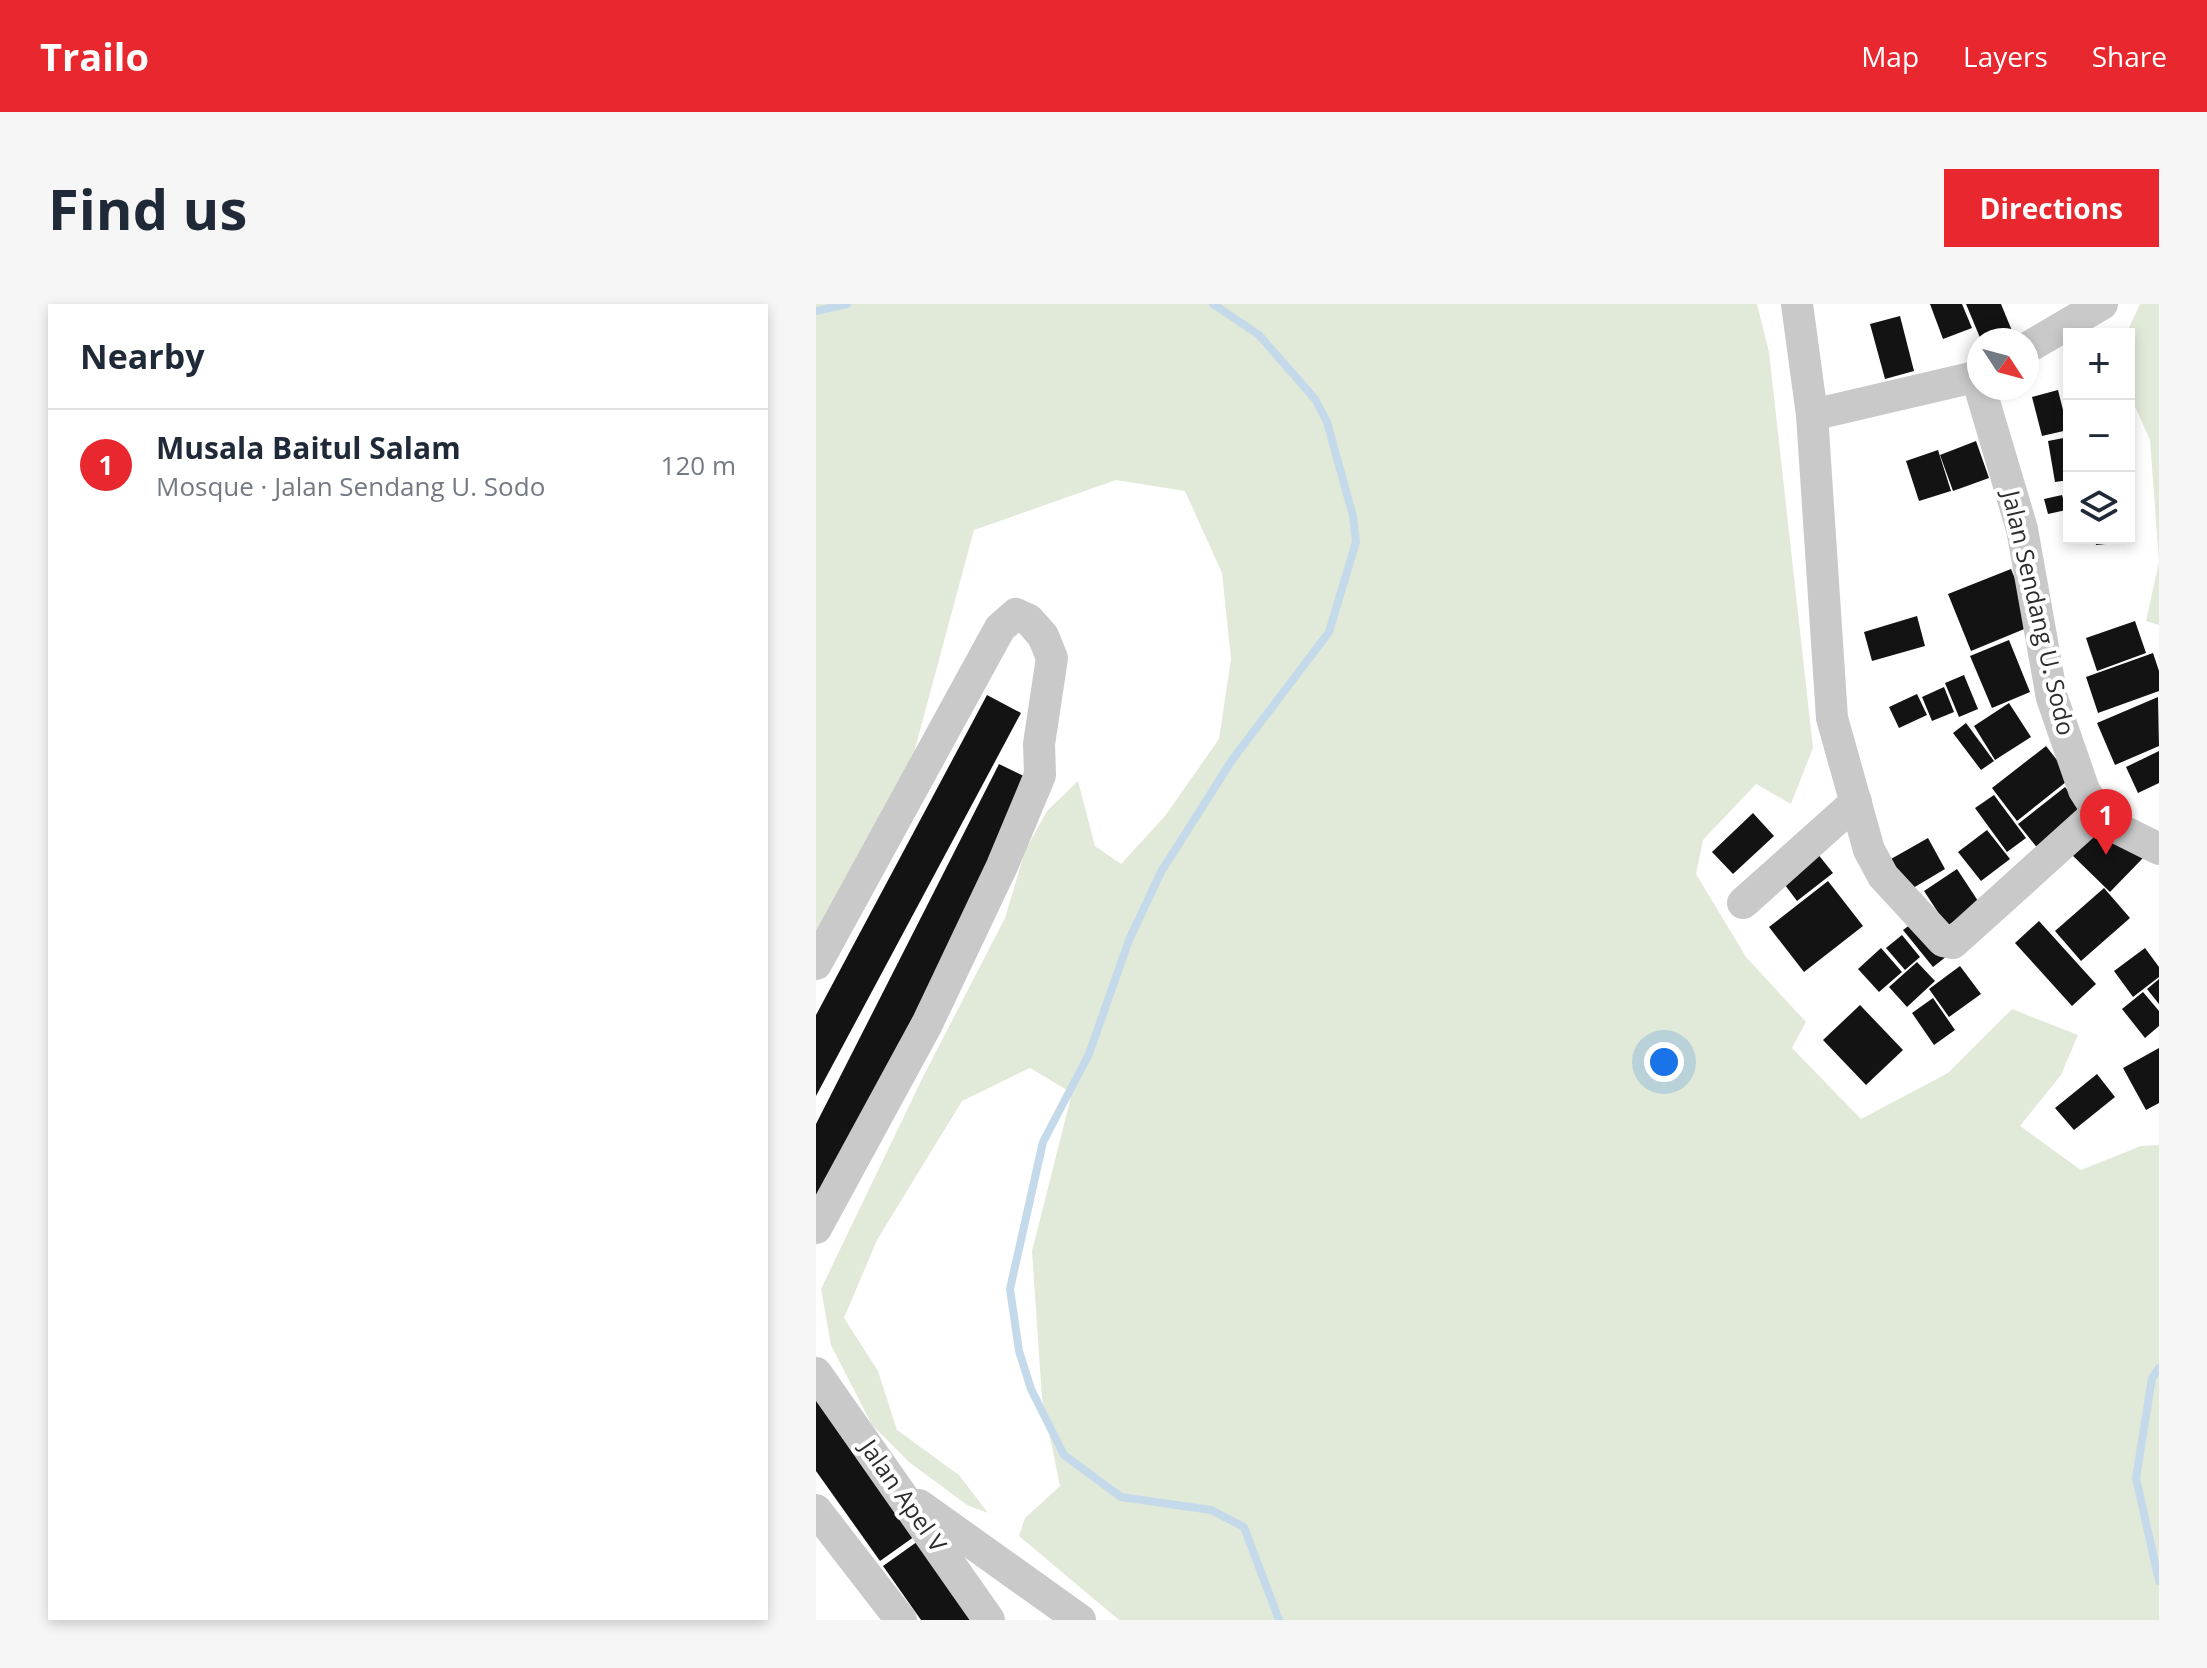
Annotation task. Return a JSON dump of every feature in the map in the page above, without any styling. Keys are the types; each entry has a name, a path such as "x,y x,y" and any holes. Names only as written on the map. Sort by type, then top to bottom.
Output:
{"street":[{"path":"1797,304 1812,415 1832,718 1869,850 1883,876 1946,943 1953,943 2098,812"},
{"path":"2039,341 2102,304"},
{"path":"1812,415 1967,384"},
{"name":"Jalan Sendang U. Sodo","path":"1984,400 2022,529 2052,698 2084,790 2098,812 2121,830 2159,849"},
{"path":"816,964 1000,628 1016,614 1029,620 1043,636 1052,658 1039,744 1040,775 1002,866 927,1024 816,1228"},
{"path":"1743,903 1856,802"},
{"name":"Jalan Apel V","path":"816,1373 989,1620"},
{"path":"903,1494 1080,1620"},
{"path":"816,1510 901,1620"}],"green space":[{"path":"816,304 1757,304 1769,352 1813,748 1791,804 1756,784 1703,840 1696,874 1746,957 1806,1022 1792,1048 1861,1119 1948,1073 2012,1009 2078,1035 2061,1075 2020,1126 2081,1170 2141,1146 2159,1145 2159,1620 1119,1620 1019,1536 1025,1518 1060,1486 1042,1398 1032,1251 1072,1093 1030,1068 962,1101 877,1240 844,1318 878,1371 897,1430 959,1475 988,1513 967,1505 909,1462 872,1425 831,1345 821,1289 922,1079 1005,918 1025,851 1047,811 1078,781 1095,846 1121,864 1165,816 1219,739 1231,659 1222,573 1185,491 1116,480 974,530 909,771 816,942"},
{"path":"2140,304 2159,304 2159,562 2150,440 2135,406 2135,328 2129,328"},
{"path":"2159,562 2159,625 2146,621"}],"building":[{"path":"1930,304 1962,304 1972,328 1943,339"},
{"path":"1966,304 2001,304 2011,328 1976,328"},
{"path":"1900,316 1914,371 1885,379 1870,324"},
{"path":"2058,390 2063,410 2063,431 2042,436 2033,400 2039,400 2039,395"},
{"path":"2063,438 2063,481 2055,482 2048,441"},
{"path":"1976,441 1989,478 1953,491 1940,455"},
{"path":"1938,450 1951,491 1919,501 1906,461"},
{"path":"2062,495 2063,511 2048,514 2044,499"},
{"path":"2011,569 2034,625 1971,651 1948,594"},
{"path":"1917,616 1925,646 1872,661 1864,632"},
{"path":"2135,621 2146,653 2097,671 2086,638"},
{"path":"2009,640 2030,692 1992,708 1970,656"},
{"path":"2153,653 2159,671 2159,691 2098,713 2086,677"},
{"path":"1964,675 1978,709 1959,717 1945,683"},
{"path":"1944,687 1954,712 1932,721 1922,697"},
{"path":"1917,694 1927,715 1899,728 1889,707"},
{"path":"987,695 1021,713 816,1096 816,1015"},
{"path":"2158,697 2159,746 2115,765 2097,723"},
{"path":"2009,703 2031,737 1995,760 1974,726"},
{"path":"1966,723 1994,761 1981,770 1953,733"},
{"path":"2046,746 2071,778 2017,821 1992,788"},
{"path":"2159,751 2159,783 2138,793 2126,767"},
{"path":"999,764 1034,781 816,1218 816,1124"},
{"path":"2065,787 2086,813 2039,850 2018,824"},
{"path":"1994,795 2026,838 2007,852 1975,808"},
{"path":"1753,813 1774,836 1733,874 1712,852"},
{"path":"2102,818 2143,858 2110,892 2069,852"},
{"path":"1987,830 2010,859 1981,881 1958,852"},
{"path":"1928,838 1945,869 1908,891 1891,859"},
{"path":"1817,853 1833,873 1797,901 1782,881"},
{"path":"1957,869 1980,904 1947,926 1924,891"},
{"path":"1828,881 1863,926 1804,972 1769,927"},
{"path":"2104,888 2130,918 2081,961 2055,931"},
{"path":"1918,919 1947,956 1933,967 1903,930"},
{"path":"2039,921 2096,984 2072,1006 2015,943"},
{"path":"1902,935 1920,957 1905,970 1886,948"},
{"path":"1881,948 1902,972 1879,992 1858,969"},
{"path":"2145,948 2159,967 2159,977 2133,997 2114,971"},
{"path":"1917,962 1935,981 1907,1007 1889,987"},
{"path":"1960,966 1981,994 1949,1017 1929,989"},
{"path":"2159,979 2159,1004 2147,989"},
{"path":"2143,992 2159,1011 2159,1026 2145,1038 2122,1009"},
{"path":"1933,998 1955,1030 1934,1045 1912,1013"},
{"path":"1860,1005 1903,1050 1866,1085 1823,1040"},
{"path":"2159,1048 2159,1103 2146,1110 2123,1068"},
{"path":"2097,1074 2115,1097 2074,1130 2055,1108"},
{"path":"816,1390 918,1534 880,1561 816,1471"},
{"path":"921,1539 978,1620 921,1620 883,1566"}],"waterway":[{"path":"816,311 847,304"},
{"path":"1213,304 1259,335 1315,399 1327,422 1353,516 1356,542 1329,632 1232,760 1161,872 1129,940 1089,1054 1043,1142 1010,1289 1019,1351 1031,1389 1064,1455 1121,1497 1211,1510 1244,1527 1279,1620"},
{"path":"2159,1368 2152,1378 2136,1478 2159,1581"}],"place":[{"name":"Musala Baitul Salam","path":"2106,855"}]}
